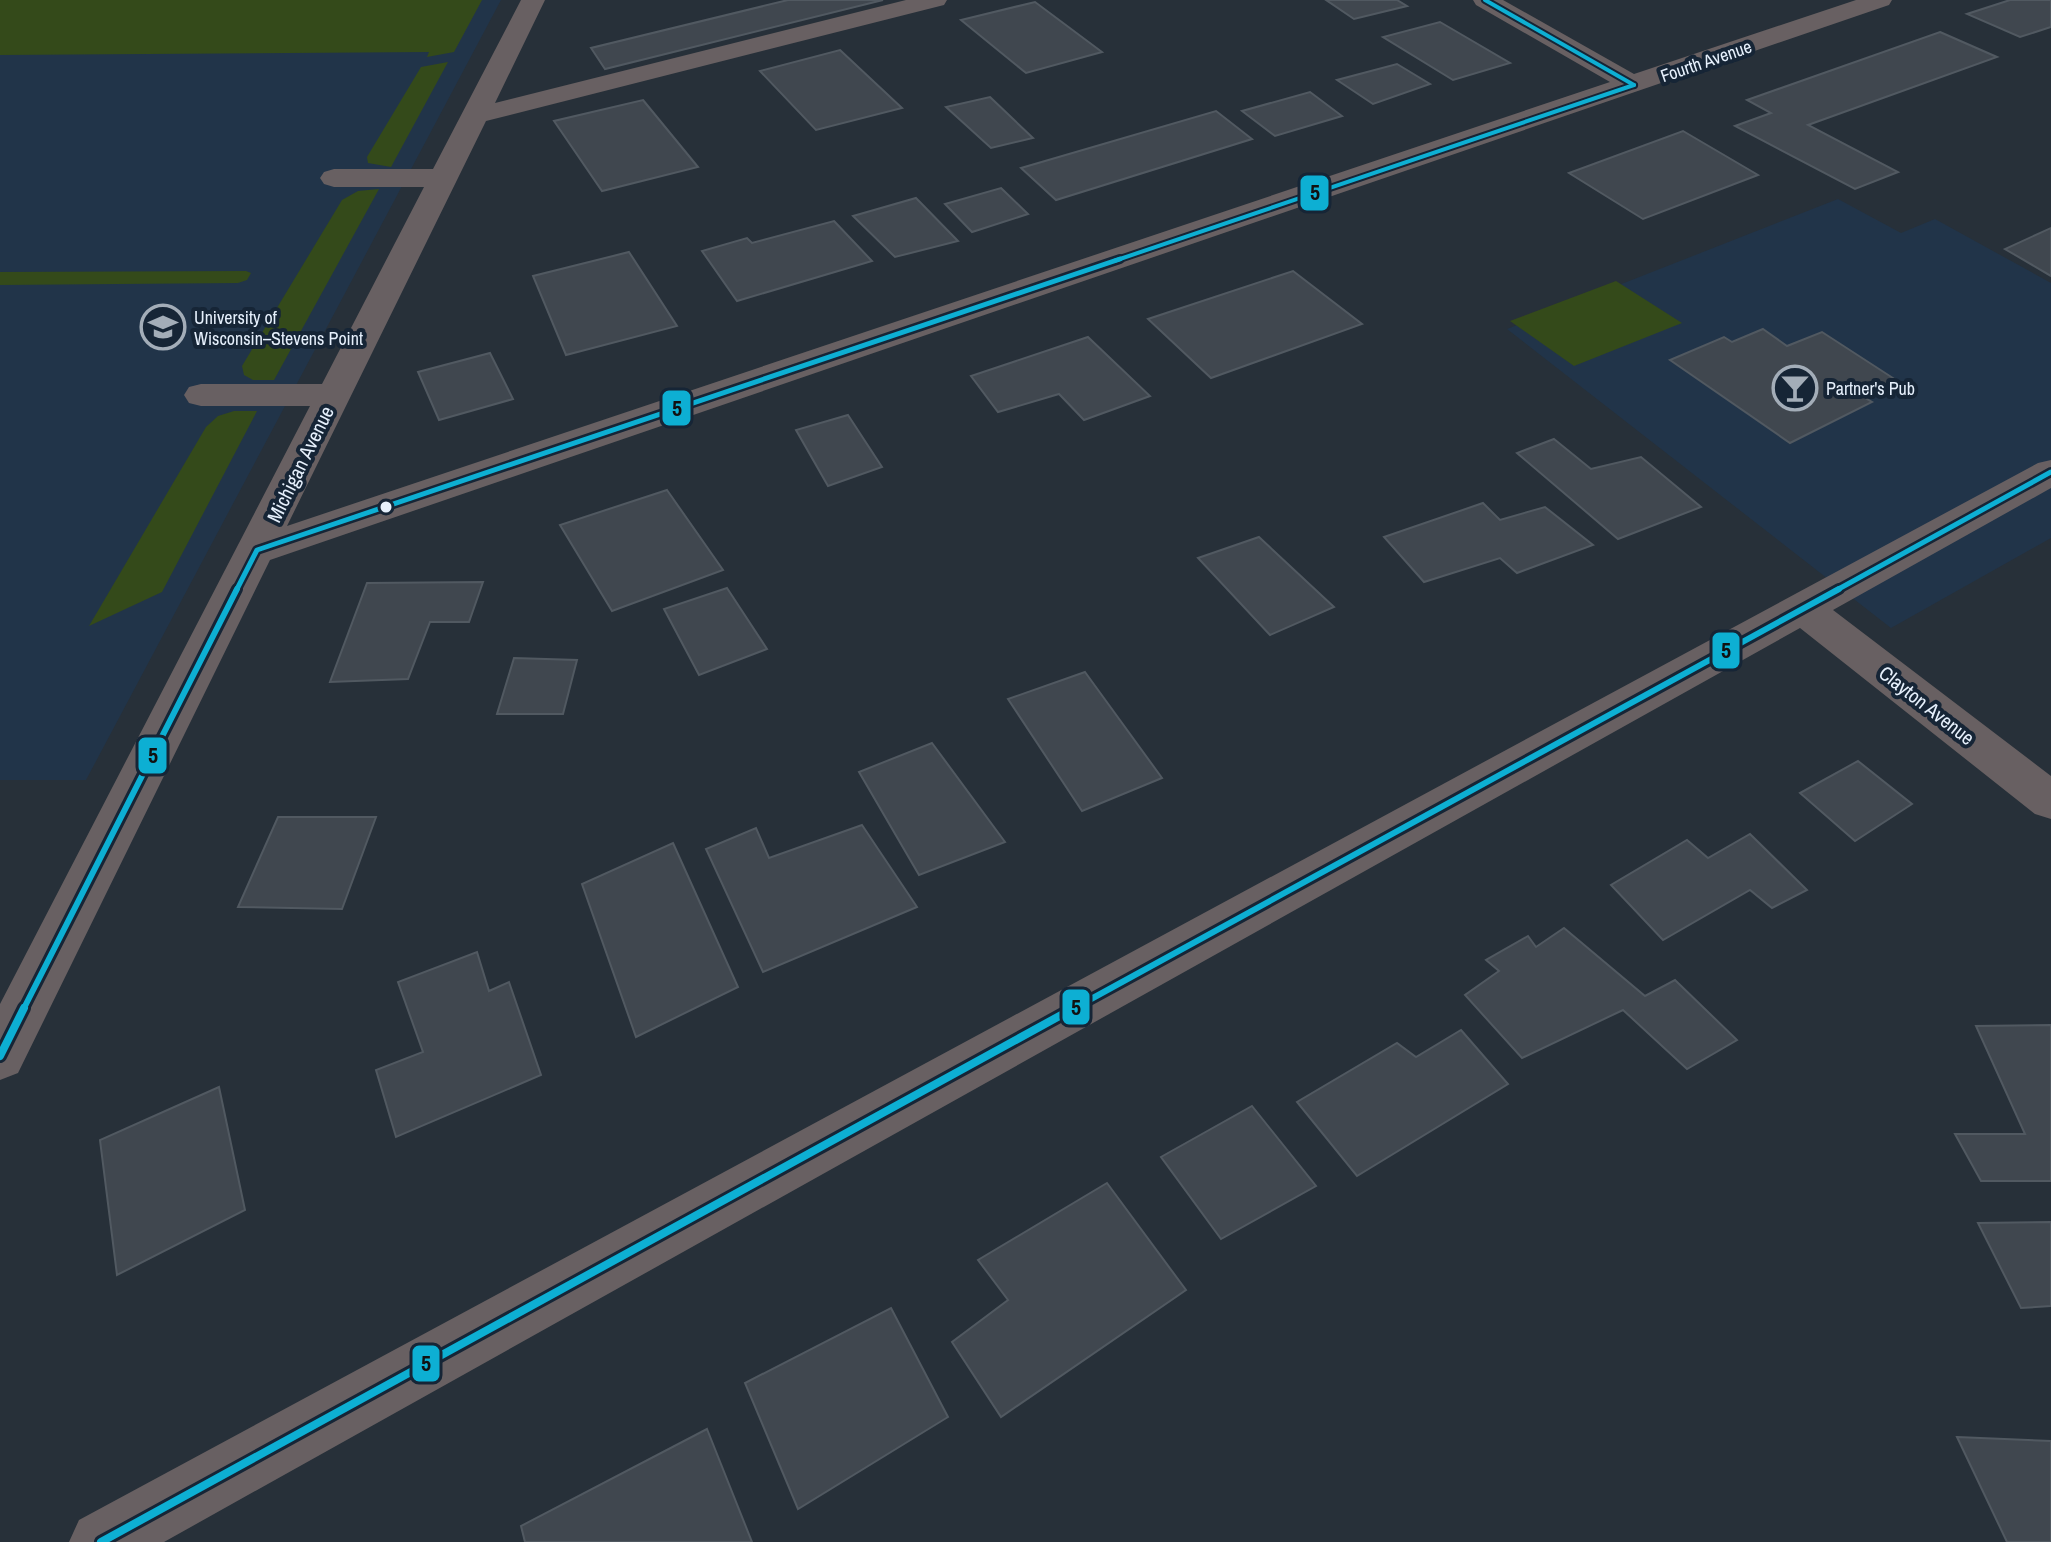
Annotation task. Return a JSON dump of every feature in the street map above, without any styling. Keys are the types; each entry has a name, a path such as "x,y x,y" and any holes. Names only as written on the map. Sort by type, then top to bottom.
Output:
{"street":[{"name":"Michigan Avenue","path":"0,1056 533,0"},
{"path":"474,116 935,0"},
{"path":"1485,0 1634,85"},
{"name":"Fourth Avenue","path":"257,550 1880,0"},
{"path":"334,178 442,178"},
{"path":"201,395 334,395"},
{"path":"101,1542 2051,472"},
{"name":"Clayton Avenue","path":"1804,609 2051,801"}],"shaded area":[{"name":"University of Wisconsin–Stevens Point","path":"0,0 501,0 86,780 0,780"},
{"path":"1838,199 1901,233 1935,219 2051,283 2051,538 1891,628 1507,329"}],"green space":[{"path":"0,0 482,0 454,52 427,57 429,52 0,55"},
{"path":"448,62 391,167 368,163 367,157 421,67"},
{"path":"379,189 274,380 253,380 244,375 242,366 342,200 358,191"},
{"path":"0,272 251,273 247,280 238,283 0,285"},
{"path":"1616,281 1682,323 1574,366 1510,321"},
{"path":"234,411 257,411 162,592 89,626 206,427 218,416"}],"building":[{"path":"788,0 883,0 605,69 591,48"},
{"path":"1326,0 1397,0 1407,6 1354,19"},
{"path":"2010,0 2051,0 2051,27 2020,37 1967,14"},
{"path":"1035,2 1102,52 1026,73 961,20"},
{"path":"1440,22 1510,63 1453,80 1383,37"},
{"path":"1940,32 1997,57 1808,125 1898,172 1855,189 1735,126 1771,113 1747,100"},
{"path":"840,50 902,108 816,130 760,71"},
{"path":"1397,64 1430,84 1373,104 1337,80"},
{"path":"1310,92 1342,116 1275,136 1242,111"},
{"path":"990,97 1033,138 991,148 946,107"},
{"path":"643,100 698,167 602,191 554,121"},
{"path":"1216,111 1252,139 1056,200 1021,168"},
{"path":"1683,131 1758,175 1643,219 1569,173"},
{"path":"1001,188 1028,214 972,232 945,204"},
{"path":"916,198 958,241 895,257 853,216"},
{"path":"834,221 872,261 737,301 702,251 747,238 752,243"},
{"path":"2051,228 2051,276 2005,249"},
{"path":"629,252 677,326 566,355 533,276"},
{"path":"1293,271 1362,324 1211,378 1148,319"},
{"name":"Partner's Pub","path":"1763,329 1787,346 1822,332 1896,380 1862,396 1872,402 1790,443 1670,360 1724,337 1732,342"},
{"path":"1088,337 1150,396 1084,420 1059,394 998,412 971,376"},
{"path":"490,353 513,399 439,420 418,372"},
{"path":"848,415 882,467 828,486 796,430"},
{"path":"1554,439 1591,469 1641,457 1701,507 1618,539 1517,453"},
{"path":"667,490 723,570 612,611 560,525"},
{"path":"1483,503 1500,520 1545,507 1593,545 1517,573 1500,558 1424,582 1384,537"},
{"path":"1259,537 1334,607 1270,635 1198,558"},
{"path":"483,582 469,622 430,622 408,679 330,682 367,583"},
{"path":"727,588 767,649 699,675 664,609"},
{"path":"514,658 577,660 563,714 497,714"},
{"path":"1085,672 1162,778 1082,811 1008,699"},
{"path":"932,743 1005,842 919,875 859,772"},
{"path":"1858,761 1912,804 1855,841 1800,793"},
{"path":"278,817 376,817 342,909 238,907"},
{"path":"862,825 917,907 763,972 706,849 756,828 769,858"},
{"path":"1750,834 1807,890 1772,908 1750,890 1663,940 1611,885 1687,840 1708,858"},
{"path":"673,843 738,987 636,1037 582,884"},
{"path":"1564,928 1645,996 1675,980 1737,1040 1687,1069 1623,1010 1522,1058 1465,995 1499,971 1486,960 1528,936 1536,947"},
{"path":"477,952 489,991 509,982 541,1075 396,1137 376,1070 423,1052 398,982"},
{"path":"2051,1025 2051,1181 1981,1181 1955,1134 2025,1134 1976,1026"},
{"path":"1461,1030 1508,1084 1357,1176 1297,1102 1397,1043 1416,1057"},
{"path":"219,1087 245,1210 117,1275 100,1140"},
{"path":"1252,1106 1316,1186 1221,1239 1161,1157"},
{"path":"1107,1183 1186,1290 1001,1417 952,1342 1008,1300 978,1260"},
{"path":"2051,1222 2051,1306 2021,1308 1978,1223"},
{"path":"891,1308 948,1417 798,1509 745,1383"},
{"path":"707,1429 752,1542 525,1542 521,1526"},
{"path":"1957,1437 2051,1441 2051,1542 2007,1542"}],"transit line":[{"name":"5","path":"1485,0 1634,85"},
{"name":"5","path":"0,1056 257,550 1634,85"},
{"name":"5","path":"101,1542 2051,472"}],"place":[{"name":"University of Wisconsin–Stevens Point","path":"163,327"},
{"name":"Partner's Pub","path":"1795,388"}]}
